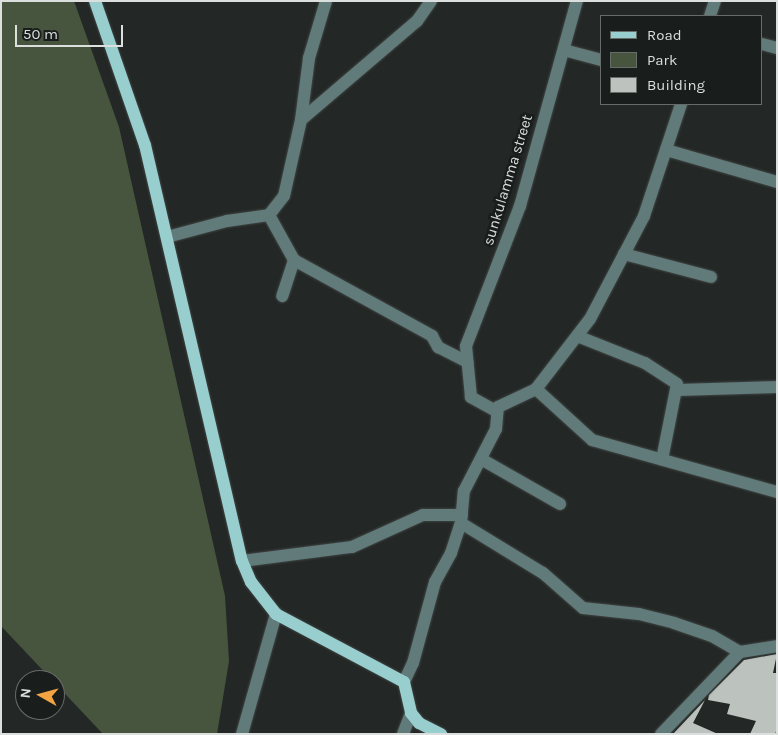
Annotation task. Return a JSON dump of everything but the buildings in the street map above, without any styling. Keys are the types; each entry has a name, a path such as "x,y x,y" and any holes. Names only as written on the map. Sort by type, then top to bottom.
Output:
{"main road":[{"path":"94,1 146,145 242,561 260,598 276,614 404,682 411,713 419,723 440,733"}],"street":[{"path":"167,237 227,221 269,215 284,196 301,120 309,58 325,3 312,1"},
{"path":"301,120 417,21 431,1"},
{"name":"sunkulamma street","path":"496,411 471,397 466,346 520,206 577,1"},
{"path":"710,15 715,1"},
{"path":"763,44 777,48"},
{"path":"564,50 600,59"},
{"path":"404,682 413,663 434,582 451,553 462,519 464,491 496,429 496,411 536,389 577,336 644,216 681,105"},
{"path":"666,150 777,182"},
{"path":"269,215 294,260 432,336 438,347 467,362"},
{"path":"624,254 711,277"},
{"path":"282,296 294,260"},
{"path":"577,336 645,362 677,384 678,390 662,460"},
{"path":"678,390 777,387"},
{"path":"536,389 592,440 777,492"},
{"path":"481,459 560,504"},
{"path":"242,561 352,547 423,515 462,519 543,573 583,608 639,614 674,623 712,636 740,652"},
{"path":"242,734 276,614"},
{"path":"661,734 740,652 777,646"},
{"path":"402,734 411,713"}],"green space":[{"path":"1,1 74,1 119,127 225,596 229,661 217,734 103,734 65,694 65,670 43,670 1,626"}]}
